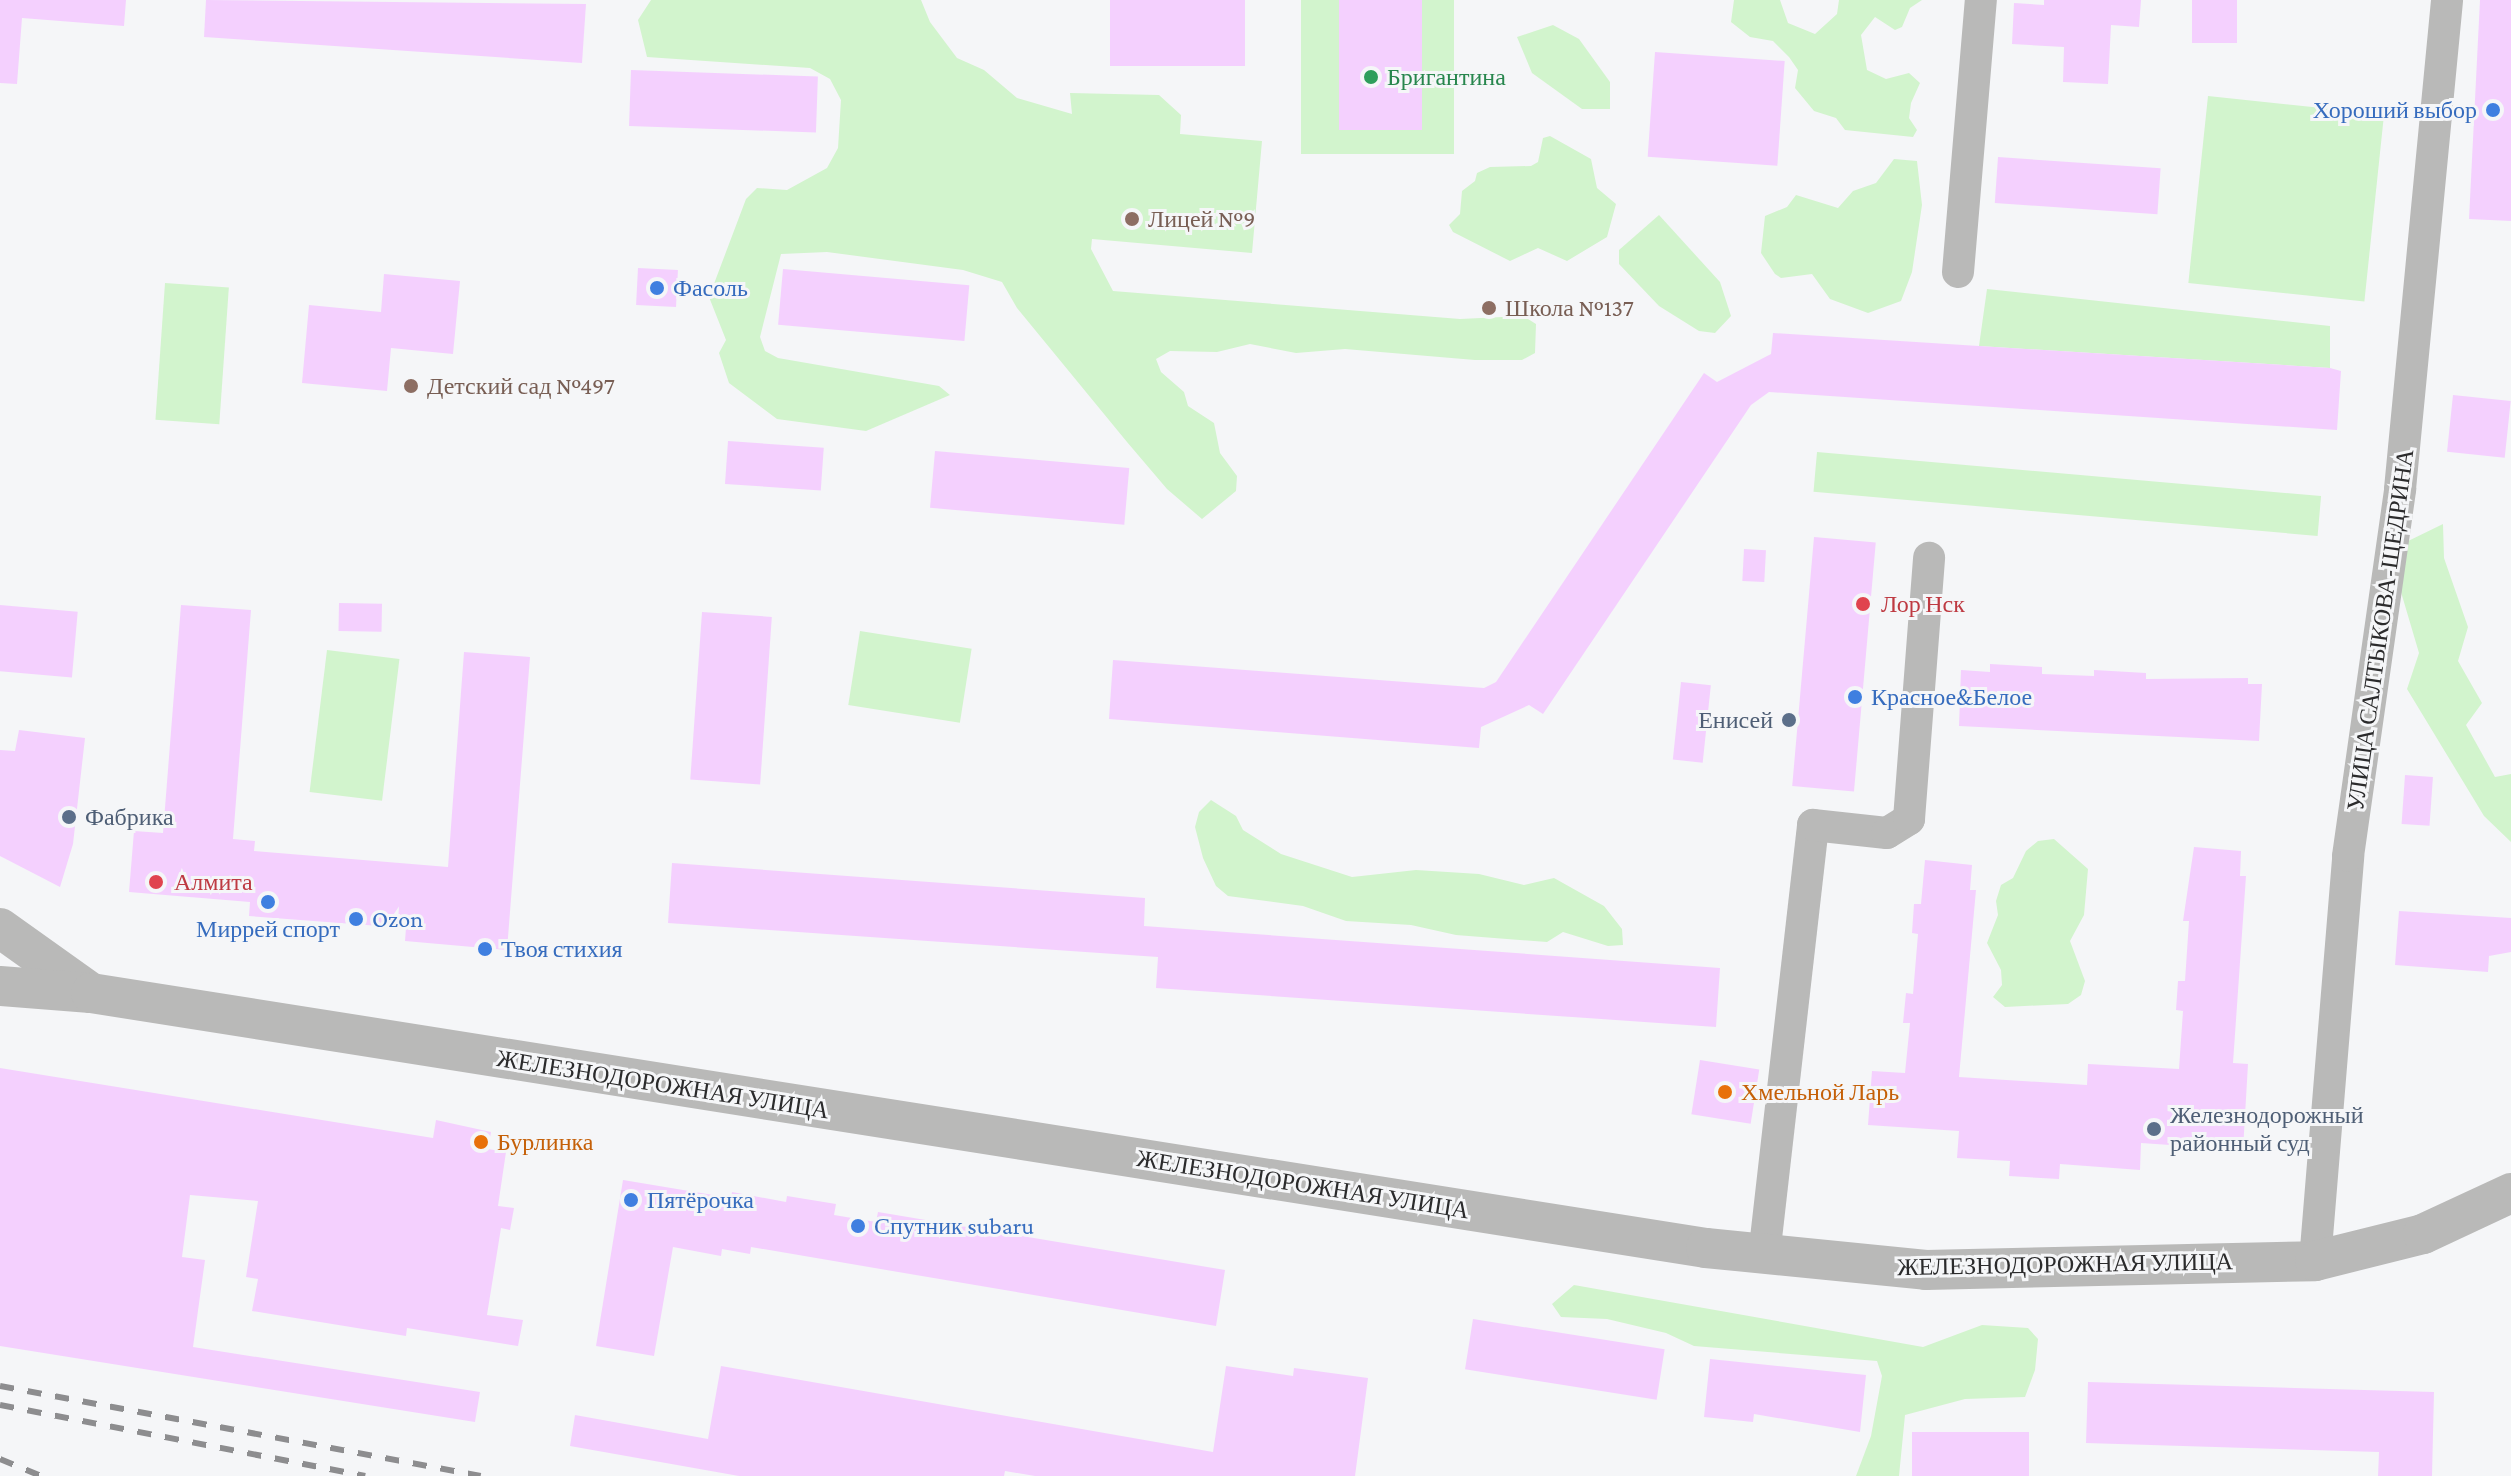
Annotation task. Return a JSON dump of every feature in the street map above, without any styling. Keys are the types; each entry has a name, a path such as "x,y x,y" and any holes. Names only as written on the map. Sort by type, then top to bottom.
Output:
{"street":[{"path":"1958,272 1981,0"},
{"name":"УЛИЦА САЛТЫКОВА-ЩЕДРИНА","path":"2315,1261 2348,856 2400,489 2447,0"},
{"path":"1764,1256 1813,825 1887,833 1909,819 1929,558"},
{"path":"0,928 91,993"},
{"name":"ЖЕЛЕЗНОДОРОЖНАЯ УЛИЦА","path":"0,986 91,993 1764,1256 1926,1270 2315,1261 2423,1234 2511,1193"}],"green space":[{"path":"651,0 921,0 930,22 957,58 984,70 1017,98 1072,114 1070,93 1159,95 1181,115 1180,134 1262,141 1252,253 1092,239 1091,249 1113,291 1460,319 1523,316 1536,324 1535,353 1522,360 1475,360 1345,349 1296,353 1250,344 1217,352 1170,351 1156,359 1161,372 1184,392 1188,406 1214,423 1220,453 1237,476 1236,491 1202,519 1167,489 1127,442 1017,308 1002,282 963,270 827,252 781,254 760,337 765,351 778,358 939,386 950,395 866,431 777,419 729,383 719,353 726,340 709,297 746,199 757,188 787,190 827,168 838,148 841,100 830,79 810,68 647,57 638,20"},
{"name":"Бригантина","path":"1301,0 1454,0 1454,154 1301,154"},
{"path":"1734,0 1780,0 1788,23 1815,34 1837,14 1839,0 1922,0 1910,8 1902,27 1895,30 1875,17 1861,35 1867,70 1886,79 1909,73 1920,83 1911,103 1909,118 1917,130 1913,137 1845,130 1836,118 1814,111 1795,88 1798,70 1789,57 1773,41 1750,37 1731,22"},
{"path":"1553,25 1579,39 1610,82 1610,109 1582,109 1532,73 1517,37"},
{"path":"2208,96 2384,115 2364,301 2188,283"},
{"path":"1550,136 1591,159 1597,188 1616,204 1607,237 1567,261 1538,248 1510,261 1453,232 1449,225 1460,214 1462,191 1475,181 1477,173 1490,167 1531,166 1538,162 1543,138"},
{"path":"1894,159 1917,161 1922,205 1912,272 1901,301 1868,313 1830,299 1812,274 1781,278 1775,274 1761,253 1765,216 1787,207 1796,195 1838,208 1853,191 1876,183"},
{"path":"1659,215 1720,282 1731,316 1715,333 1699,331 1659,306 1619,264 1619,250"},
{"path":"165,283 229,287 219,424 155,420"},
{"path":"1987,289 2330,326 2330,368 1979,346"},
{"path":"1817,452 2321,496 2318,536 1814,492"},
{"path":"2443,524 2444,558 2468,627 2458,661 2482,703 2466,725 2495,777 2511,774 2511,842 2484,816 2407,689 2419,653 2393,565 2402,544"},
{"path":"860,631 972,649 960,723 848,705"},
{"path":"327,650 399,659 382,801 310,792"},
{"path":"1211,800 1236,816 1243,830 1281,854 1352,877 1416,870 1479,874 1524,885 1554,878 1604,906 1622,929 1623,945 1608,946 1563,932 1547,942 1456,935 1411,925 1346,921 1303,906 1228,896 1216,886 1203,858 1195,827 1199,812"},
{"path":"2054,839 2088,869 2084,915 2070,941 2085,981 2081,995 2068,1004 2005,1007 1993,997 2002,985 2001,970 1987,943 1998,915 1996,901 2001,885 2013,878 2026,851 2038,841"},
{"path":"1574,1285 1923,1347 1982,1325 2028,1328 2038,1339 2035,1370 2025,1397 1965,1399 1905,1415 1899,1476 1856,1476 1871,1436 1882,1376 1877,1361 1694,1346 1666,1333 1607,1319 1561,1317 1552,1304"}],"building":[{"path":"0,0 126,0 124,26 22,18 17,84 0,83"},
{"path":"206,0 586,4 582,63 204,37"},
{"path":"1110,0 1245,0 1245,66 1110,66"},
{"path":"1339,0 1422,0 1422,130 1339,130"},
{"path":"2044,0 2141,0 2139,27 2111,25 2108,84 2063,82 2064,47 2012,44 2014,3 2044,5"},
{"path":"2192,0 2237,0 2237,43 2192,43"},
{"name":"Хороший выбор","path":"2480,0 2511,0 2511,221 2469,219"},
{"path":"1655,52 1785,61 1777,166 1648,157"},
{"path":"631,70 818,77 816,132 629,126"},
{"path":"1998,157 2161,168 2157,214 1995,203"},
{"name":"Фасоль","path":"638,268 678,270 676,307 636,305"},
{"path":"783,269 969,285 964,341 778,325"},
{"path":"384,274 460,281 453,354 391,348 387,391 302,383 309,305 381,312"},
{"path":"1773,333 2330,368 2341,371 2337,430 1769,392 1751,405 1543,714 1529,705 1481,727 1479,748 1109,719 1113,660 1484,688 1496,682 1704,373 1717,382 1771,354"},
{"path":"2453,395 2511,401 2505,458 2447,452"},
{"path":"728,441 824,448 821,491 725,484"},
{"path":"935,451 1129,468 1124,525 930,508"},
{"path":"1814,537 1876,542 1854,791 1792,786"},
{"path":"1744,549 1766,550 1764,582 1742,581"},
{"path":"339,603 382,604 382,632 339,631"},
{"path":"0,605 78,612 72,678 0,671"},
{"path":"181,605 251,610 233,839 255,841 254,851 448,867 464,652 530,657 507,950 405,941 406,928 249,916 250,902 129,892 134,831 163,833"},
{"path":"702,612 772,617 760,784 690,780"},
{"path":"1990,664 2042,667 2042,674 2094,676 2094,670 2146,673 2146,679 2248,678 2248,684 2262,684 2259,741 1959,726 1961,670 1990,672"},
{"path":"1681,682 1711,685 1703,763 1673,760"},
{"path":"19,730 85,738 73,844 60,887 0,856 0,750 15,751"},
{"path":"2405,775 2433,777 2430,826 2402,824"},
{"path":"2194,847 2241,851 2240,876 2246,876 2233,1063 2248,1064 2243,1150 2141,1143 2140,1170 2060,1164 2059,1179 2009,1176 2010,1161 1957,1158 1959,1131 1868,1125 1872,1071 1905,1073 1910,1023 1903,1023 1906,993 1913,994 1918,934 1912,933 1914,904 1921,904 1925,860 1972,865 1970,890 1976,890 1959,1077 2087,1085 2088,1064 2179,1069 2183,1011 2176,1010 2178,981 2185,981 2189,921 2183,921"},
{"path":"672,863 1145,898 1144,926 1720,968 1716,1027 1156,988 1158,957 668,923"},
{"path":"2399,911 2511,918 2511,952 2489,956 2488,972 2395,965"},
{"name":"Хмельной Ларь","path":"1700,1060 1759,1069 1751,1124 1691,1114"},
{"path":"0,1068 433,1138 436,1120 491,1132 488,1149 506,1152 498,1206 514,1208 510,1230 501,1228 487,1315 523,1320 518,1346 407,1328 406,1336 252,1311 258,1279 246,1277 258,1201 190,1195 182,1257 205,1260 193,1347 480,1392 475,1422 0,1346"},
{"path":"623,1180 731,1198 732,1192 786,1202 787,1196 836,1204 834,1215 876,1222 878,1212 1225,1270 1216,1326 751,1247 750,1254 722,1249 721,1256 673,1247 654,1356 596,1346"},
{"path":"1473,1319 1665,1349 1657,1400 1465,1369"},
{"path":"1710,1359 1866,1375 1860,1432 1754,1414 1753,1422 1704,1417"},
{"path":"721,1366 1213,1452 1226,1366 1293,1376 1294,1368 1368,1378 1355,1476 1035,1476 1005,1471 1004,1476 739,1476 570,1446 575,1415 708,1439"},
{"path":"2088,1382 2434,1392 2432,1476 2378,1476 2379,1452 2086,1443"},
{"path":"1912,1432 2029,1432 2029,1476 1912,1476"}],"railway":[{"path":"0,1386 481,1476"},
{"path":"0,1405 365,1476"},
{"path":"0,1459 41,1476"}],"place":[{"name":"Бригантина","path":"1371,77"},
{"name":"Хороший выбор","path":"2493,110"},
{"name":"Лицей №9","path":"1132,219"},
{"name":"Фасоль","path":"657,288"},
{"name":"Школа №137","path":"1489,308"},
{"name":"Детский сад №497","path":"411,386"},
{"name":"Лор Нск","path":"1863,604"},
{"name":"Красное&Белое","path":"1855,697"},
{"name":"Енисей","path":"1789,720"},
{"name":"Фабрика","path":"69,817"},
{"name":"Алмита","path":"156,882"},
{"name":"Миррей спорт","path":"268,902"},
{"name":"Ozon","path":"356,919"},
{"name":"Твоя стихия","path":"485,949"},
{"name":"Хмельной Ларь","path":"1725,1092"},
{"name":"Железнодорожный районный суд","path":"2154,1129"},
{"name":"Бурлинка","path":"481,1142"},
{"name":"Пятёрочка","path":"631,1200"},
{"name":"Спутник subaru","path":"858,1226"}]}
